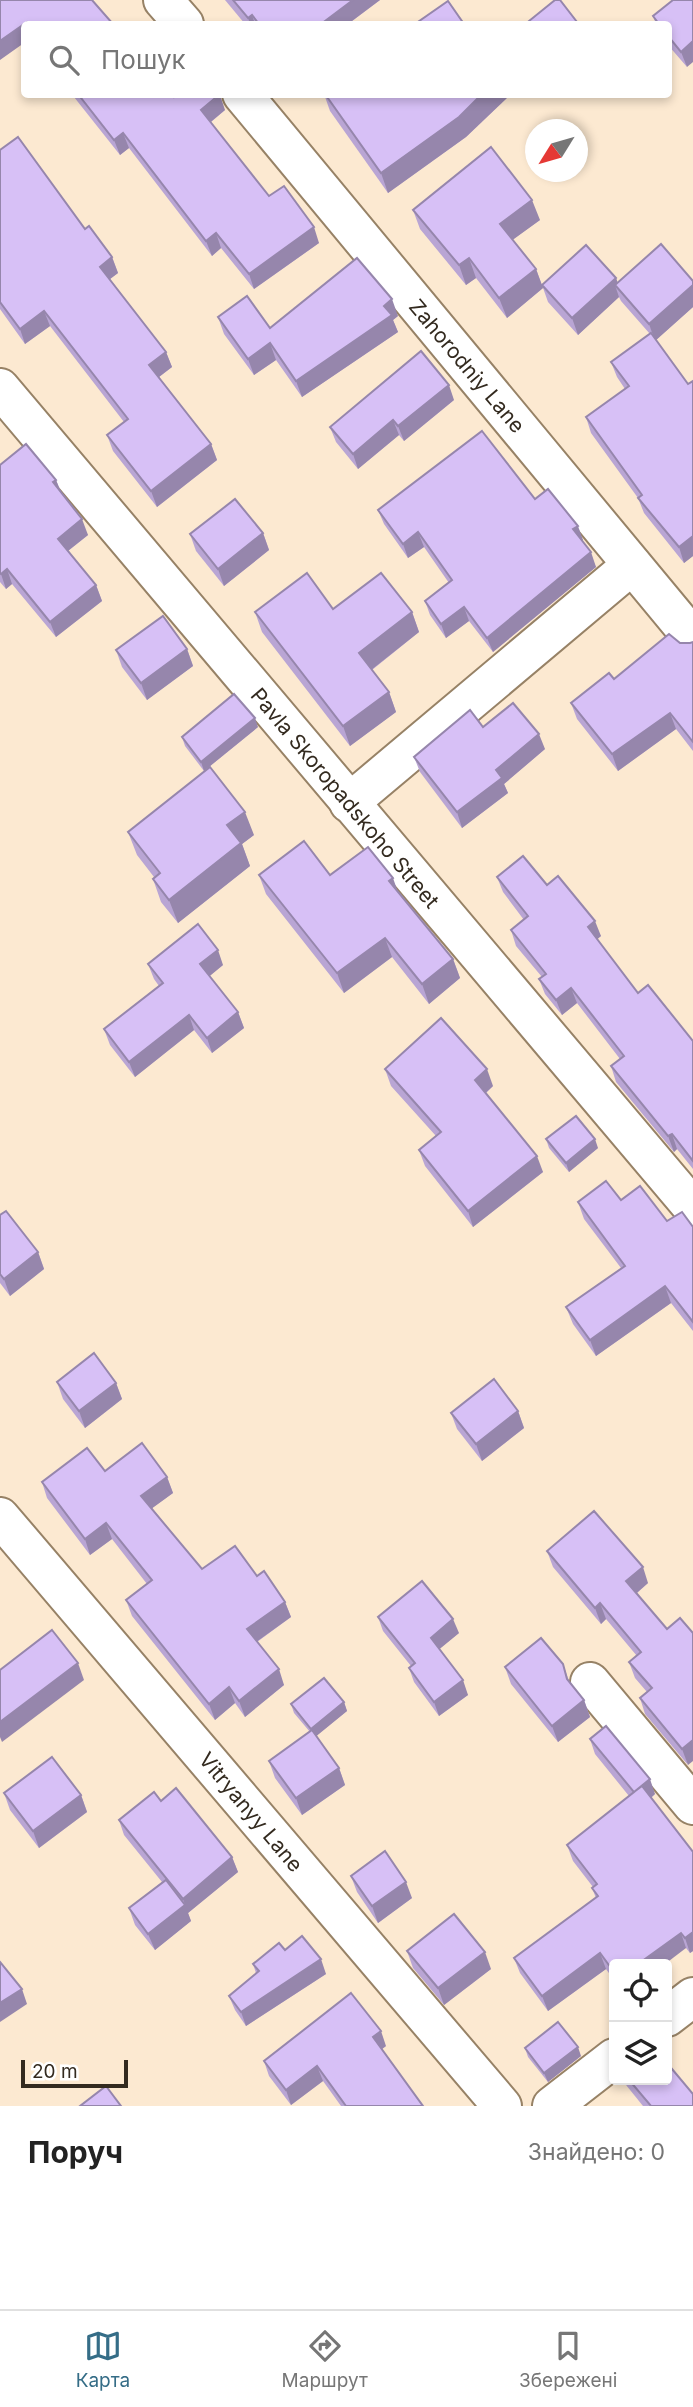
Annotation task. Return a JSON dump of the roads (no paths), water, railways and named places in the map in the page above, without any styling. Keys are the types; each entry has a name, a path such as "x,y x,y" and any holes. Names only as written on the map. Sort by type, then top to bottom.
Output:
{"street":[{"path":"163,0 181,21"},
{"name":"Zahorodniy Lane","path":"245,98 693,638"},
{"name":"Pavla Skoropadskoho Street","path":"0,387 693,1208"},
{"path":"349,803 632,565"},
{"name":"Vitryanyy Lane","path":"0,1517 502,2106"},
{"path":"590,1682 693,1805"},
{"path":"672,2013 693,1997"},
{"path":"552,2106 609,2062"}]}
